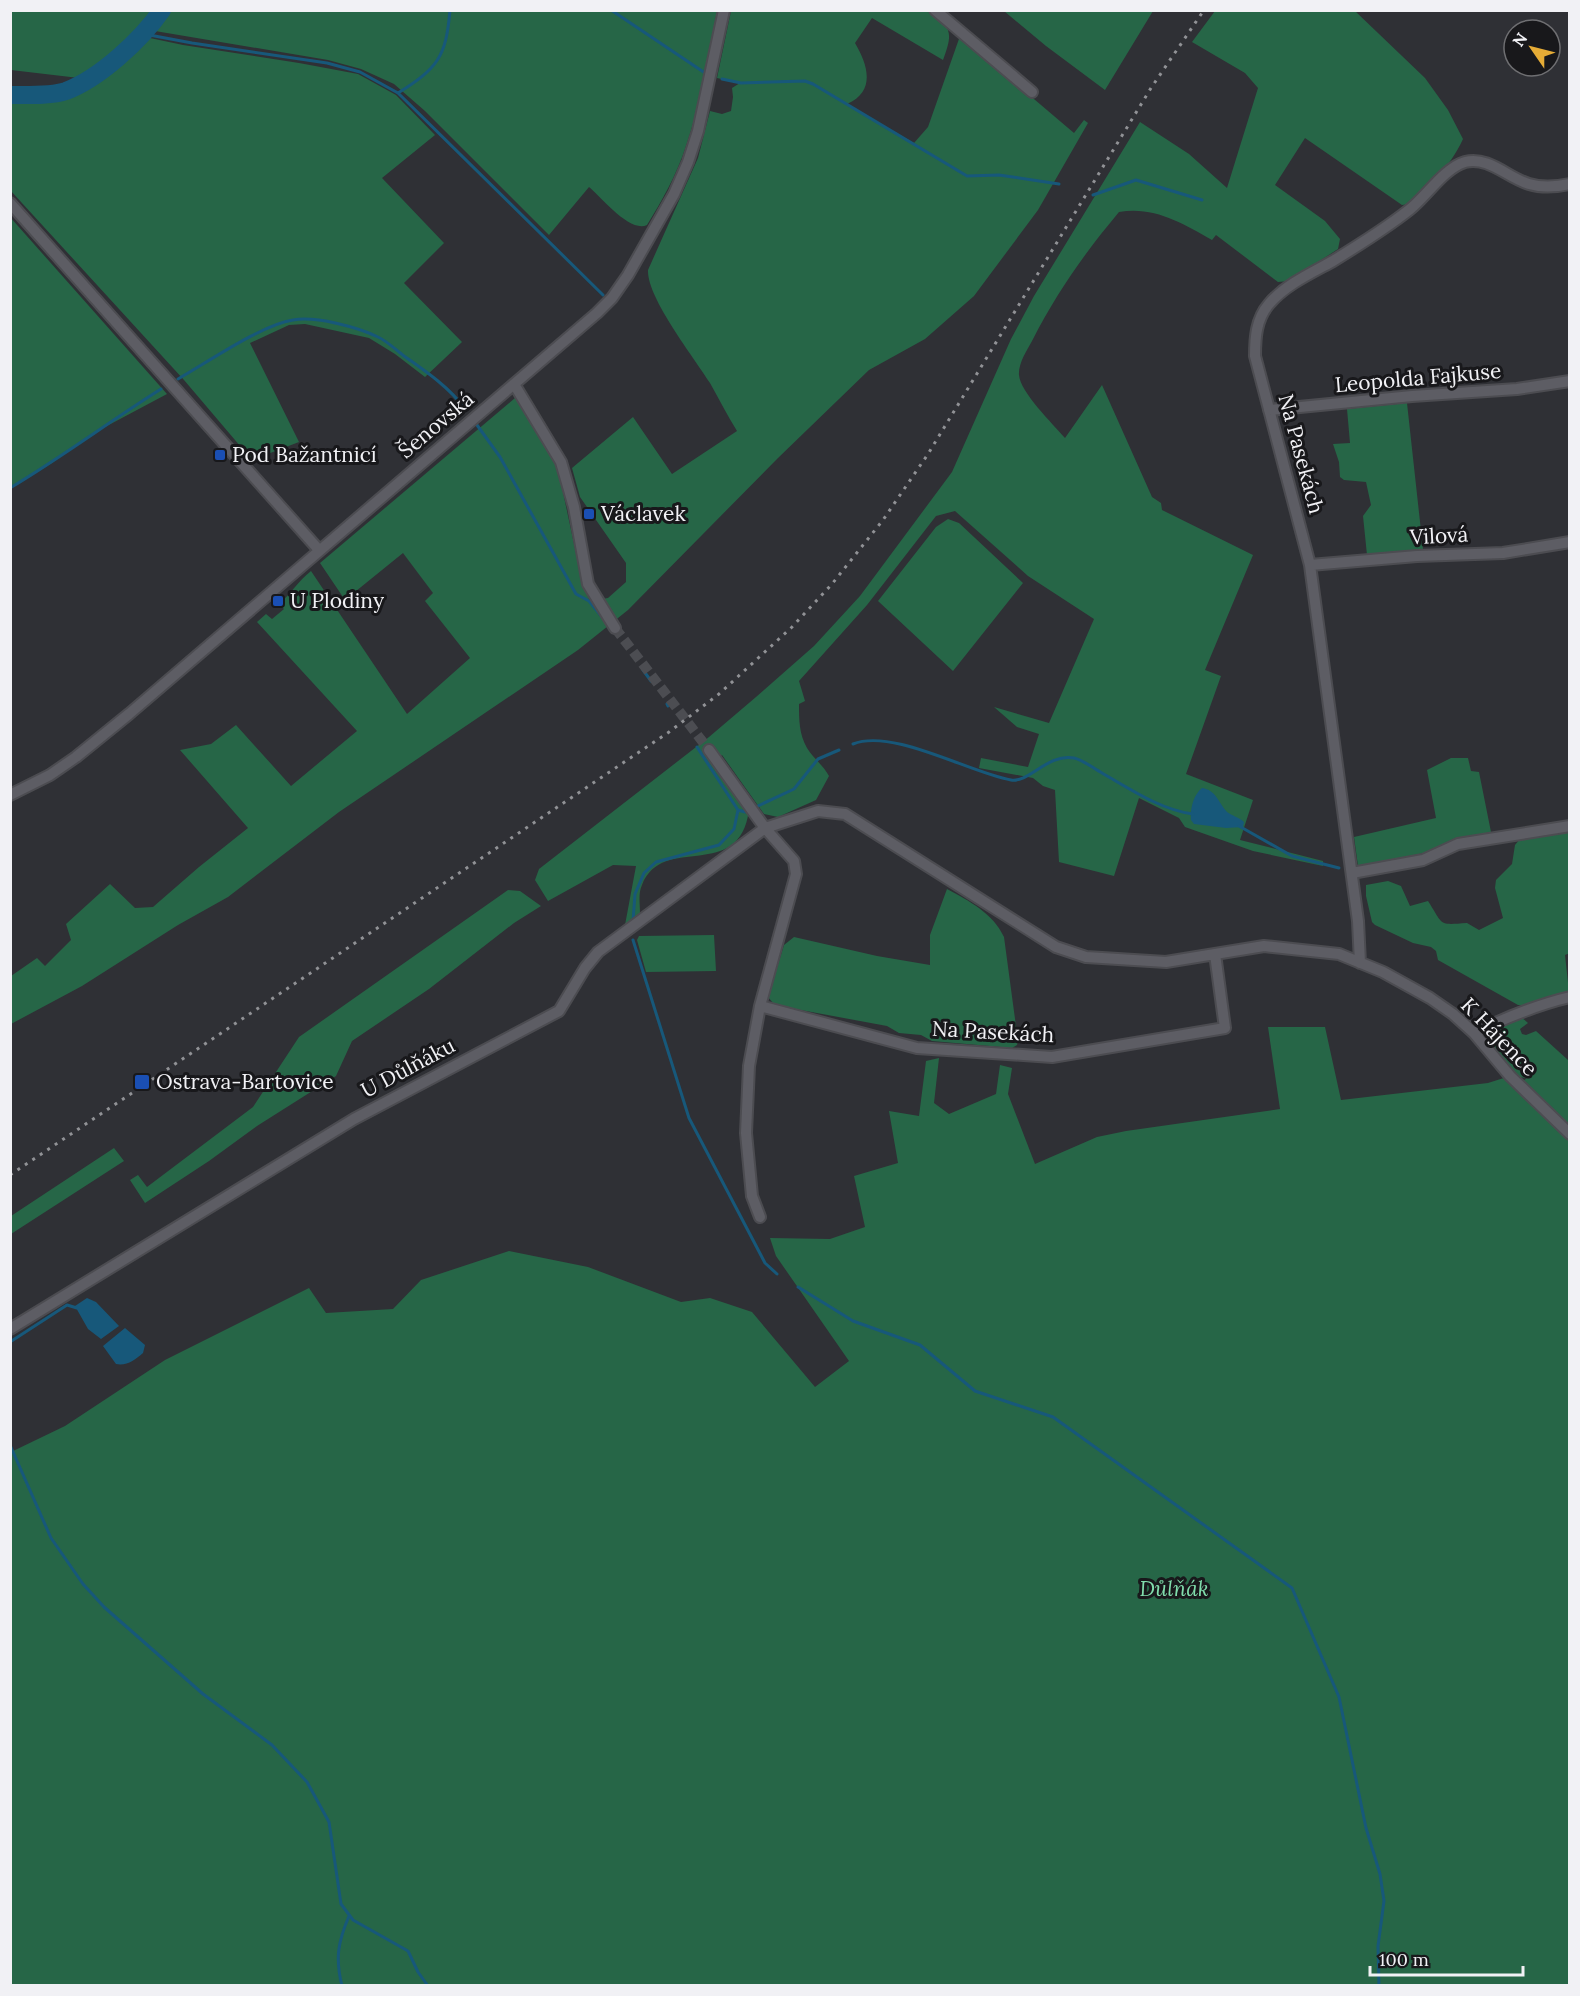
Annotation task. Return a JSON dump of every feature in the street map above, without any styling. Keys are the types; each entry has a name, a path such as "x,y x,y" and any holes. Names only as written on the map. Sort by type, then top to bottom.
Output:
{"street":[{"name":"Šenovská","path":"10,795 50,775 76,757 138,706 612,298 628,275 674,194 688,162 698,131 724,10"},
{"path":"935,10 1032,92"},
{"name":"Na Pasekách","path":"1360,963 1352,873 1310,565 1255,356 1258,321 1266,307 1277,295 1399,218 1452,170 1465,162 1480,162 1494,166 1527,184 1543,187 1569,184"},
{"path":"10,202 319,550"},
{"name":"Leopolda Fajkuse","path":"1269,410 1413,396 1517,389 1569,381"},
{"path":"514,384 561,462 574,507 588,584 615,628"},
{"name":"Vilová","path":"1310,565 1503,552 1569,542"},
{"path":"709,750 765,828 794,861 796,874 760,1006 748,1066 746,1133 752,1196 760,1217"},
{"path":"765,828 818,811 845,814 1056,947 1086,957 1166,962 1264,945 1339,954 1360,963"},
{"path":"1352,873 1423,860 1458,844 1569,826"},
{"name":"U Důlňáku","path":"10,1329 354,1119 559,1011 598,952 765,828"},
{"name":"Na Pasekách","path":"760,1006 917,1048 1052,1057 1225,1028 1215,954"},
{"name":"K Hájence","path":"1360,963 1383,972 1430,998 1453,1014 1474,1033 1510,1076 1569,1134"},
{"path":"1474,1033 1503,1018 1555,1000 1569,998"}],"green space":[{"path":"11,10 154,11 109,57 79,78 11,70"},
{"path":"170,11 717,11 700,96 686,146 669,187 647,225 640,226 625,219 589,187 549,235 425,111 394,84 361,69 328,60 155,31"},
{"path":"731,11 930,11 943,22 948,32 948,43 943,60 872,18 855,43 866,69 866,85 856,99 847,104 914,143 928,127 960,36 1074,133 1084,120 1088,123 1038,210 974,296 925,339 869,370 778,458 628,610 578,650 339,812 228,897 178,925 82,986 11,1024 11,976 37,958 45,966 71,940 66,924 110,884 135,908 153,907 248,828 180,750 211,744 236,725 291,786 357,731 257,622 266,614 272,619 284,609 279,604 311,571 407,714 470,658 425,601 433,593 403,553 345,600 320,563 515,398 557,464 583,586 590,601 608,598 626,582 626,563 580,497 572,468 633,417 672,474 737,431 710,383 663,311 655,296 648,270 698,158 710,111 722,114 731,111 732,88 740,83 717,78"},
{"path":"1004,11 1153,11 1105,90"},
{"path":"1215,11 1355,11 1425,78 1448,110 1463,139 1458,150 1433,182 1409,204 1402,205 1305,138 1275,185 1325,221 1340,239 1338,249 1289,281 1278,282 1216,235 1212,240 1179,222 1144,211 1119,212 1083,258 1051,306 1023,357 1019,375 1031,399 1065,438 1102,385 1152,497 1161,503 1162,510 1253,555 1205,670 1221,676 1186,774 1253,800 1240,840 1323,861 1323,866 1253,851 1185,827 1179,818 1139,798 1114,876 1059,862 1055,790 1043,786 1033,778 979,768 981,758 1028,767 1039,734 1017,727 994,707 1049,723 1094,619 1028,576 955,511 936,516 867,605 799,681 805,701 799,704 802,737 809,752 829,776 816,800 778,817 764,814 722,755 712,763 749,810 742,832 731,845 716,852 666,861 652,870 641,888 640,913 625,925 636,866 613,865 548,901 535,880 539,869 709,737 814,646 860,596 952,472 1011,339 1034,296 1140,122 1189,154 1227,188 1258,88 1245,73 1192,42"},
{"path":"150,38 358,74 396,95 435,135 382,178 444,243 404,283 462,342 425,377 369,338 305,324 289,325 250,343 299,442 252,460 184,380 11,191 11,99 49,101 72,97 91,88 114,72"},
{"path":"10,217 167,394 90,435 52,463 11,488"},
{"path":"1407,403 1423,549 1367,555 1363,516 1371,505 1366,482 1344,480 1340,477 1339,462 1333,444 1350,443 1347,409"},
{"path":"948,519 959,523 1023,583 953,671 878,601 936,527"},
{"path":"1451,758 1468,758 1471,771 1479,772 1491,832 1460,838 1424,853 1358,866 1354,837 1436,818 1427,770"},
{"path":"1569,831 1570,953 1565,955 1569,992 1526,1005 1518,1005 1438,960 1436,951 1431,947 1413,943 1372,922 1366,885 1388,881 1401,886 1410,906 1428,901 1446,924 1467,923 1479,930 1503,918 1495,888 1496,880 1512,864 1515,845 1520,839"},
{"path":"947,889 987,914 1004,937 1017,1045 1012,1048 932,1041 921,1035 899,1033 887,1026 779,1006 768,997 784,945 794,937 877,956 930,965 930,935"},
{"path":"508,890 520,891 541,906 514,923 429,989 352,1041 336,1076 257,1126 145,1203 130,1180 138,1175 147,1187 253,1107 299,1037"},
{"path":"714,935 716,971 646,972 637,940 639,936"},
{"path":"1520,1016 1528,1023 1520,1029 1522,1034 1526,1035 1536,1031 1568,1060 1569,1129 1523,1081 1527,1078 1519,1077 1514,1073 1486,1036 1487,1032"},
{"name":"Důlňák","path":"1268,1027 1325,1027 1341,1100 1488,1083 1510,1076 1569,1134 1569,1985 11,1986 11,1452 65,1426 165,1360 309,1288 326,1313 393,1309 421,1280 509,1251 588,1267 681,1302 710,1298 752,1312 815,1387 849,1361 776,1256 770,1238 830,1239 865,1227 854,1176 898,1163 889,1111 919,1116 926,1061 939,1058 934,1103 949,1114 996,1094 1000,1065 1012,1068 1008,1094 1035,1164 1097,1137 1280,1109"},
{"path":"114,1148 124,1161 11,1234 11,1216"}],"water":[{"path":"1202,788 1211,791 1227,812 1244,822 1243,827 1226,828 1194,824 1191,820 1192,807 1196,795"},
{"path":"87,1298 96,1302 119,1326 101,1339 88,1329 75,1306"},
{"path":"125,1328 145,1345 143,1353 127,1363 116,1364 103,1346"}],"waterway":[{"path":"10,95 54,94 79,85 119,57 162,10"},
{"path":"132,46 144,34 327,63 360,72 398,93 422,76 437,60 446,39 450,10"},
{"path":"611,10 708,75"},
{"path":"722,79 741,83 805,81 967,176 999,175 1059,184"},
{"path":"398,93 603,295"},
{"path":"1093,195 1136,180 1202,200"},
{"path":"178,379 235,345 280,323 302,319 324,321 348,326 381,339 438,381 466,410"},
{"path":"10,488 161,389"},
{"path":"477,425 500,457 576,594 589,601 602,617"},
{"name":"U Důlňáku","path":"643,670 651,681"},
{"path":"853,744 870,741 889,742 932,753 1011,780 1025,777 1056,760 1074,758 1158,803 1193,814"},
{"path":"633,921 635,894 644,873 656,862 719,845 734,829 738,810 697,747"},
{"path":"738,810 745,812 794,789 818,759 839,750"},
{"path":"1239,826 1292,856 1339,868"},
{"path":"633,940 689,1118 765,1263 777,1274"},
{"path":"798,1287 853,1321 920,1345 975,1391 1053,1417 1292,1588 1339,1697 1366,1828 1380,1874 1384,1901 1378,1946 1379,1986"},
{"path":"10,1342 67,1305 77,1308"},
{"path":"10,1445 51,1538 83,1584 104,1607 203,1694 272,1745 307,1782 329,1822 341,1904 353,1920 408,1951 428,1986"},
{"path":"342,1986 339,1950 349,1916"}],"tunnel":[{"path":"615,628 709,750"}],"railway":[{"path":"10,1175 669,732 719,694 792,627 832,584 883,520 928,454 1151,88 1204,10"}],"place":[{"name":"Pod Bažantnicí","path":"220,455"},
{"name":"Václavek","path":"589,514"},
{"name":"U Plodiny","path":"278,601"},
{"name":"Ostrava-Bartovice","path":"142,1082"}]}
